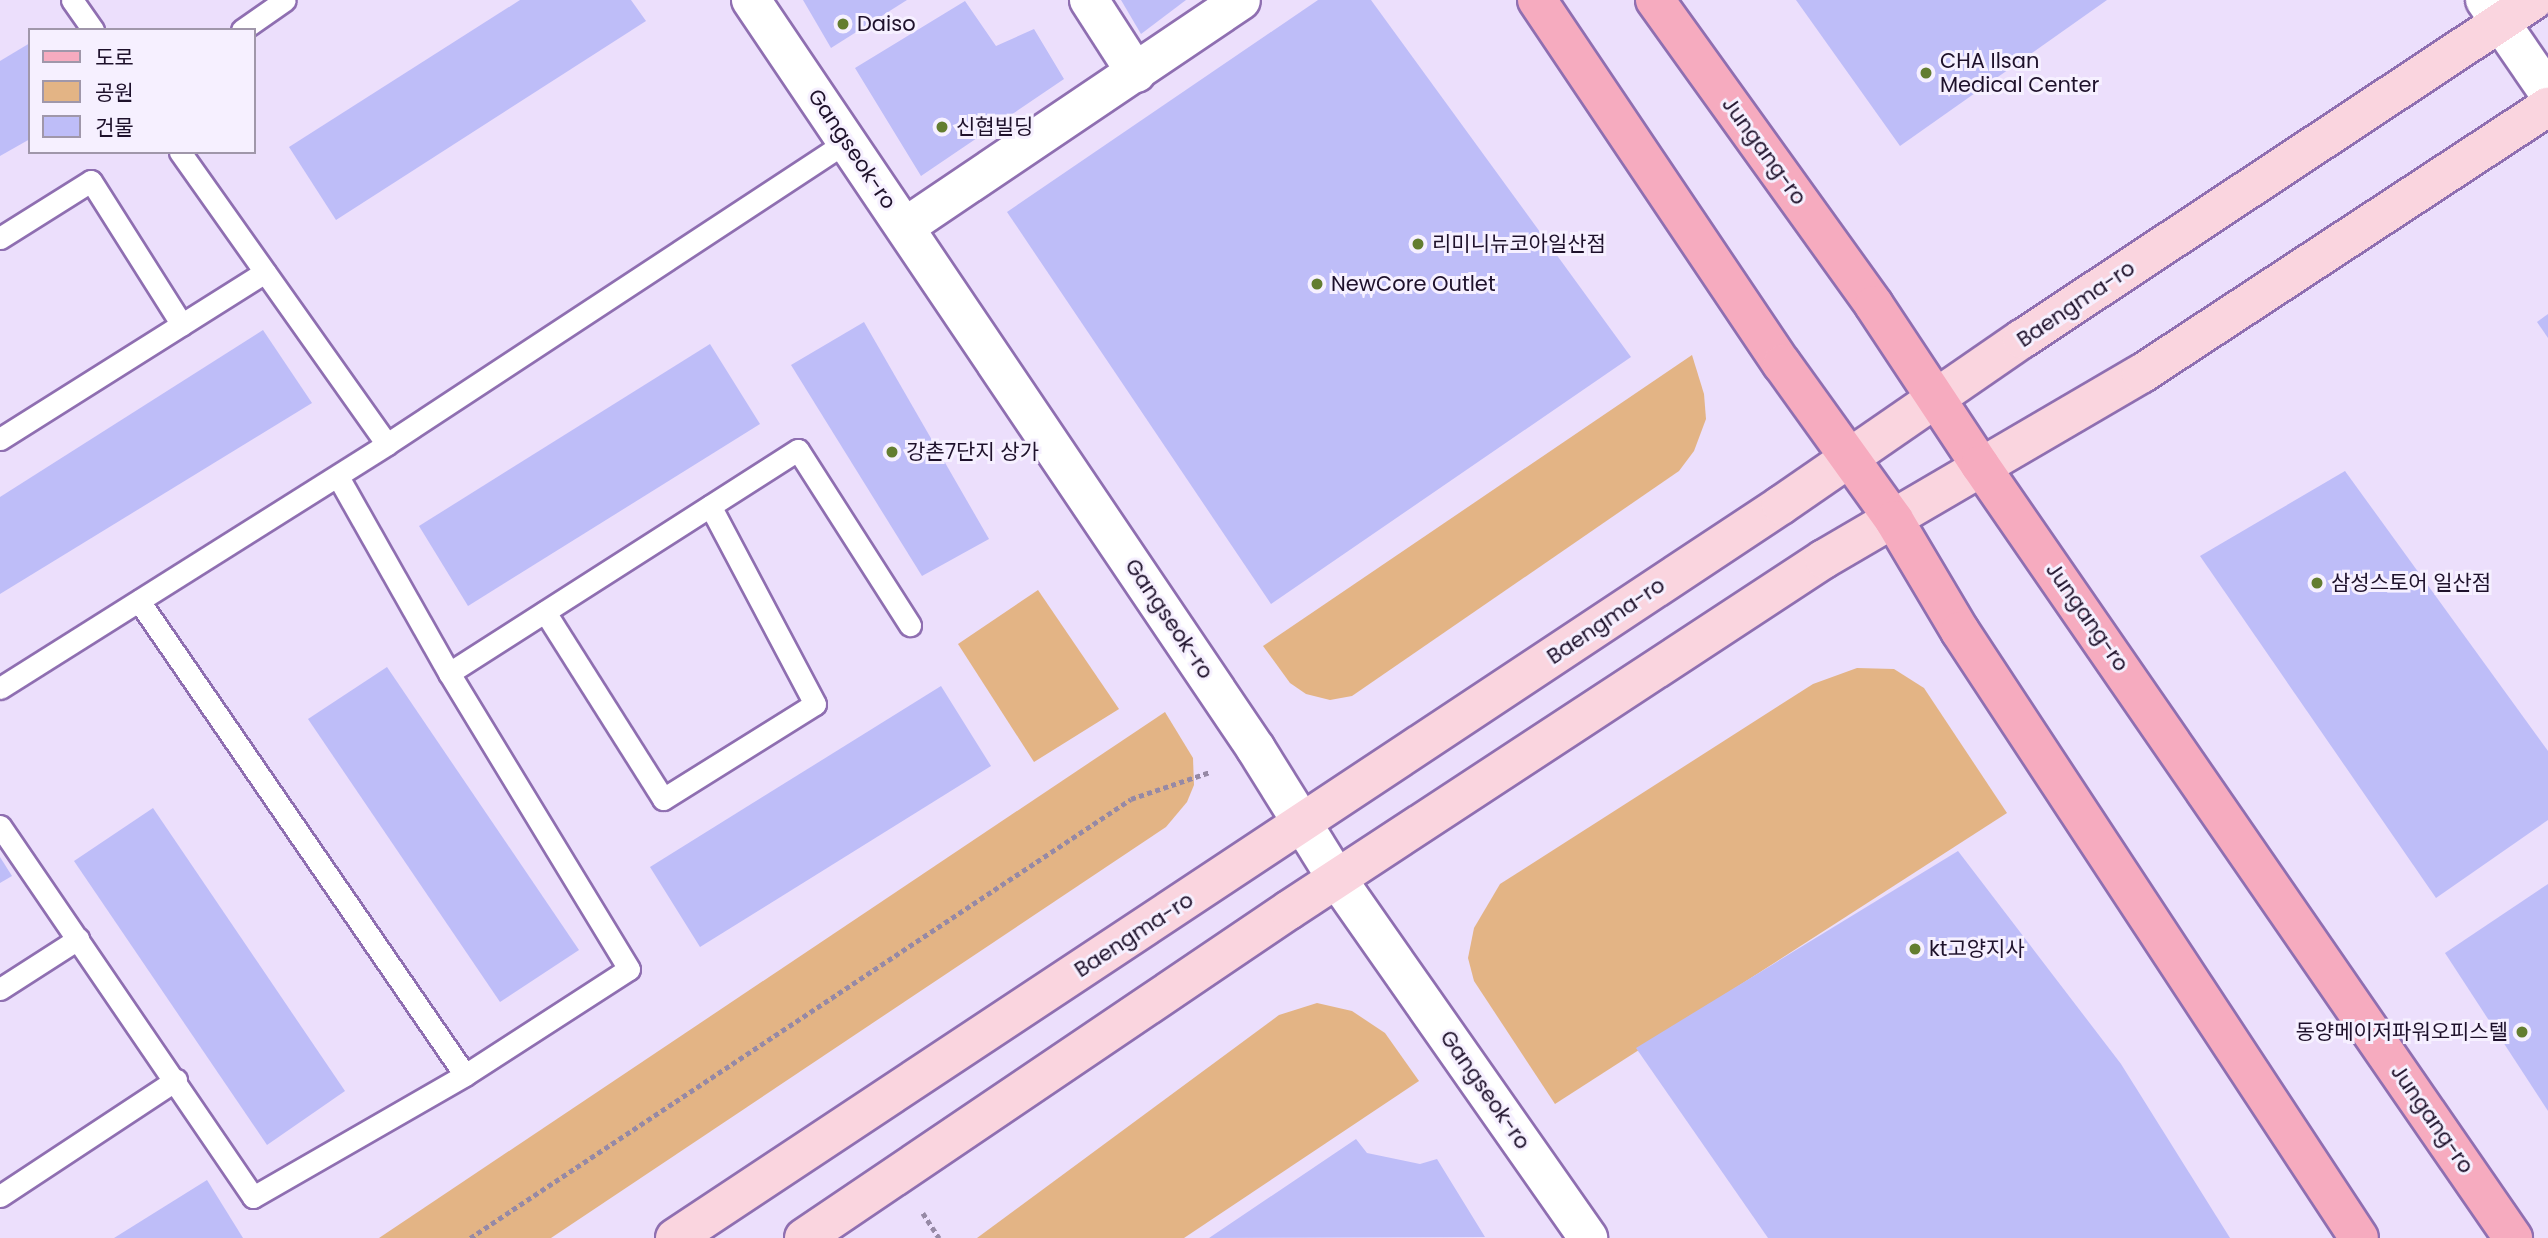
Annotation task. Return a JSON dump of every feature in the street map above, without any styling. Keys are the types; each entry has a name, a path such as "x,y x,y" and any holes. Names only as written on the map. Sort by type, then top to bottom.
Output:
{"main road":[{"path":"1537,0 1894,520 1960,631 2359,1238"},
{"name":"Jungang-ro","path":"1655,0 1874,305 1980,466 2514,1238"},
{"name":"Baengma-ro","path":"675,1238 1850,459 2493,12 2534,0"},
{"path":"804,1238 1337,879 1824,559 2141,374 2548,107"}],"street":[{"name":"Gangseok-ro","path":"751,0 1256,749 1337,879 1588,1238"},
{"path":"1089,0 1136,74"},
{"path":"905,227 1136,74 1241,0"},
{"path":"2493,12 2548,92"}],"lane":[{"path":"72,0 92,28"},
{"path":"244,28 273,4"},
{"path":"0,688 338,477 846,142"},
{"path":"181,154 387,444"},
{"path":"0,238 91,181 181,325"},
{"path":"0,439 265,272"},
{"path":"449,673 798,450 910,625"},
{"path":"0,826 176,1080 253,1197 466,1075 629,969 449,673 338,477"},
{"path":"545,612 663,799 815,704 710,506"},
{"path":"139,601 466,1075"},
{"path":"0,989 78,939"},
{"path":"0,1196 176,1080"}],"path":[{"path":"470,1238 1131,799 1210,772"},
{"path":"923,1213 939,1238"}],"green space":[{"path":"1692,355 1704,394 1706,419 1694,451 1679,471 1352,696 1330,700 1306,694 1290,683 1263,646"},
{"path":"1038,590 1119,709 1034,762 958,644"},
{"path":"1857,668 1894,669 1924,688 2007,813 1555,1104 1474,981 1468,958 1474,928 1500,884 1813,684"},
{"path":"1165,712 1193,758 1194,785 1187,802 1166,827 551,1238 379,1238"},
{"path":"1317,1003 1352,1011 1385,1033 1419,1081 1184,1238 977,1238 1279,1015"}],"building":[{"path":"520,0 631,0 646,21 336,220 289,147"},
{"name":"Daiso","path":"803,0 907,0 831,48"},
{"path":"1121,0 1186,0 1141,34"},
{"name":"NewCore Outlet","path":"1318,0 1371,0 1631,357 1271,604 1007,212"},
{"name":"CHA Ilsan Medical Center","path":"1796,0 2107,0 1900,146"},
{"name":"신협빌딩","path":"965,1 996,46 1034,29 1064,79 921,176 855,68"},
{"path":"28,44 28,140 0,156 0,61"},
{"path":"2548,314 2548,338 2537,322"},
{"name":"강촌7단지 상가","path":"864,322 989,539 922,576 791,365"},
{"path":"263,330 312,403 0,594 0,497"},
{"path":"710,344 760,424 468,606 419,526"},
{"path":"2345,471 2548,751 2548,820 2436,898 2200,556"},
{"path":"387,667 579,950 500,1002 308,719"},
{"path":"941,686 991,766 700,947 650,867"},
{"path":"153,808 345,1091 267,1145 74,861"},
{"name":"kt고양지사","path":"1958,851 2121,1064 2230,1238 1768,1238 1636,1048"},
{"path":"0,857 12,876 0,883"},
{"name":"동양메이저파워오피스텔","path":"2548,884 2548,1111 2445,953"},
{"path":"1356,1139 1367,1153 1420,1164 1437,1159 1485,1237 1209,1238"},
{"path":"207,1180 243,1238 114,1238"}],"place":[{"name":"Daiso","path":"843,24"},
{"name":"CHA Ilsan Medical Center","path":"1926,73"},
{"name":"신협빌딩","path":"942,127"},
{"name":"리미니뉴코아일산점","path":"1418,244"},
{"name":"NewCore Outlet","path":"1317,284"},
{"name":"강촌7단지 상가","path":"892,452"},
{"name":"삼성스토어 일산점","path":"2317,583"},
{"name":"kt고양지사","path":"1915,949"},
{"name":"동양메이저파워오피스텔","path":"2522,1032"}]}
